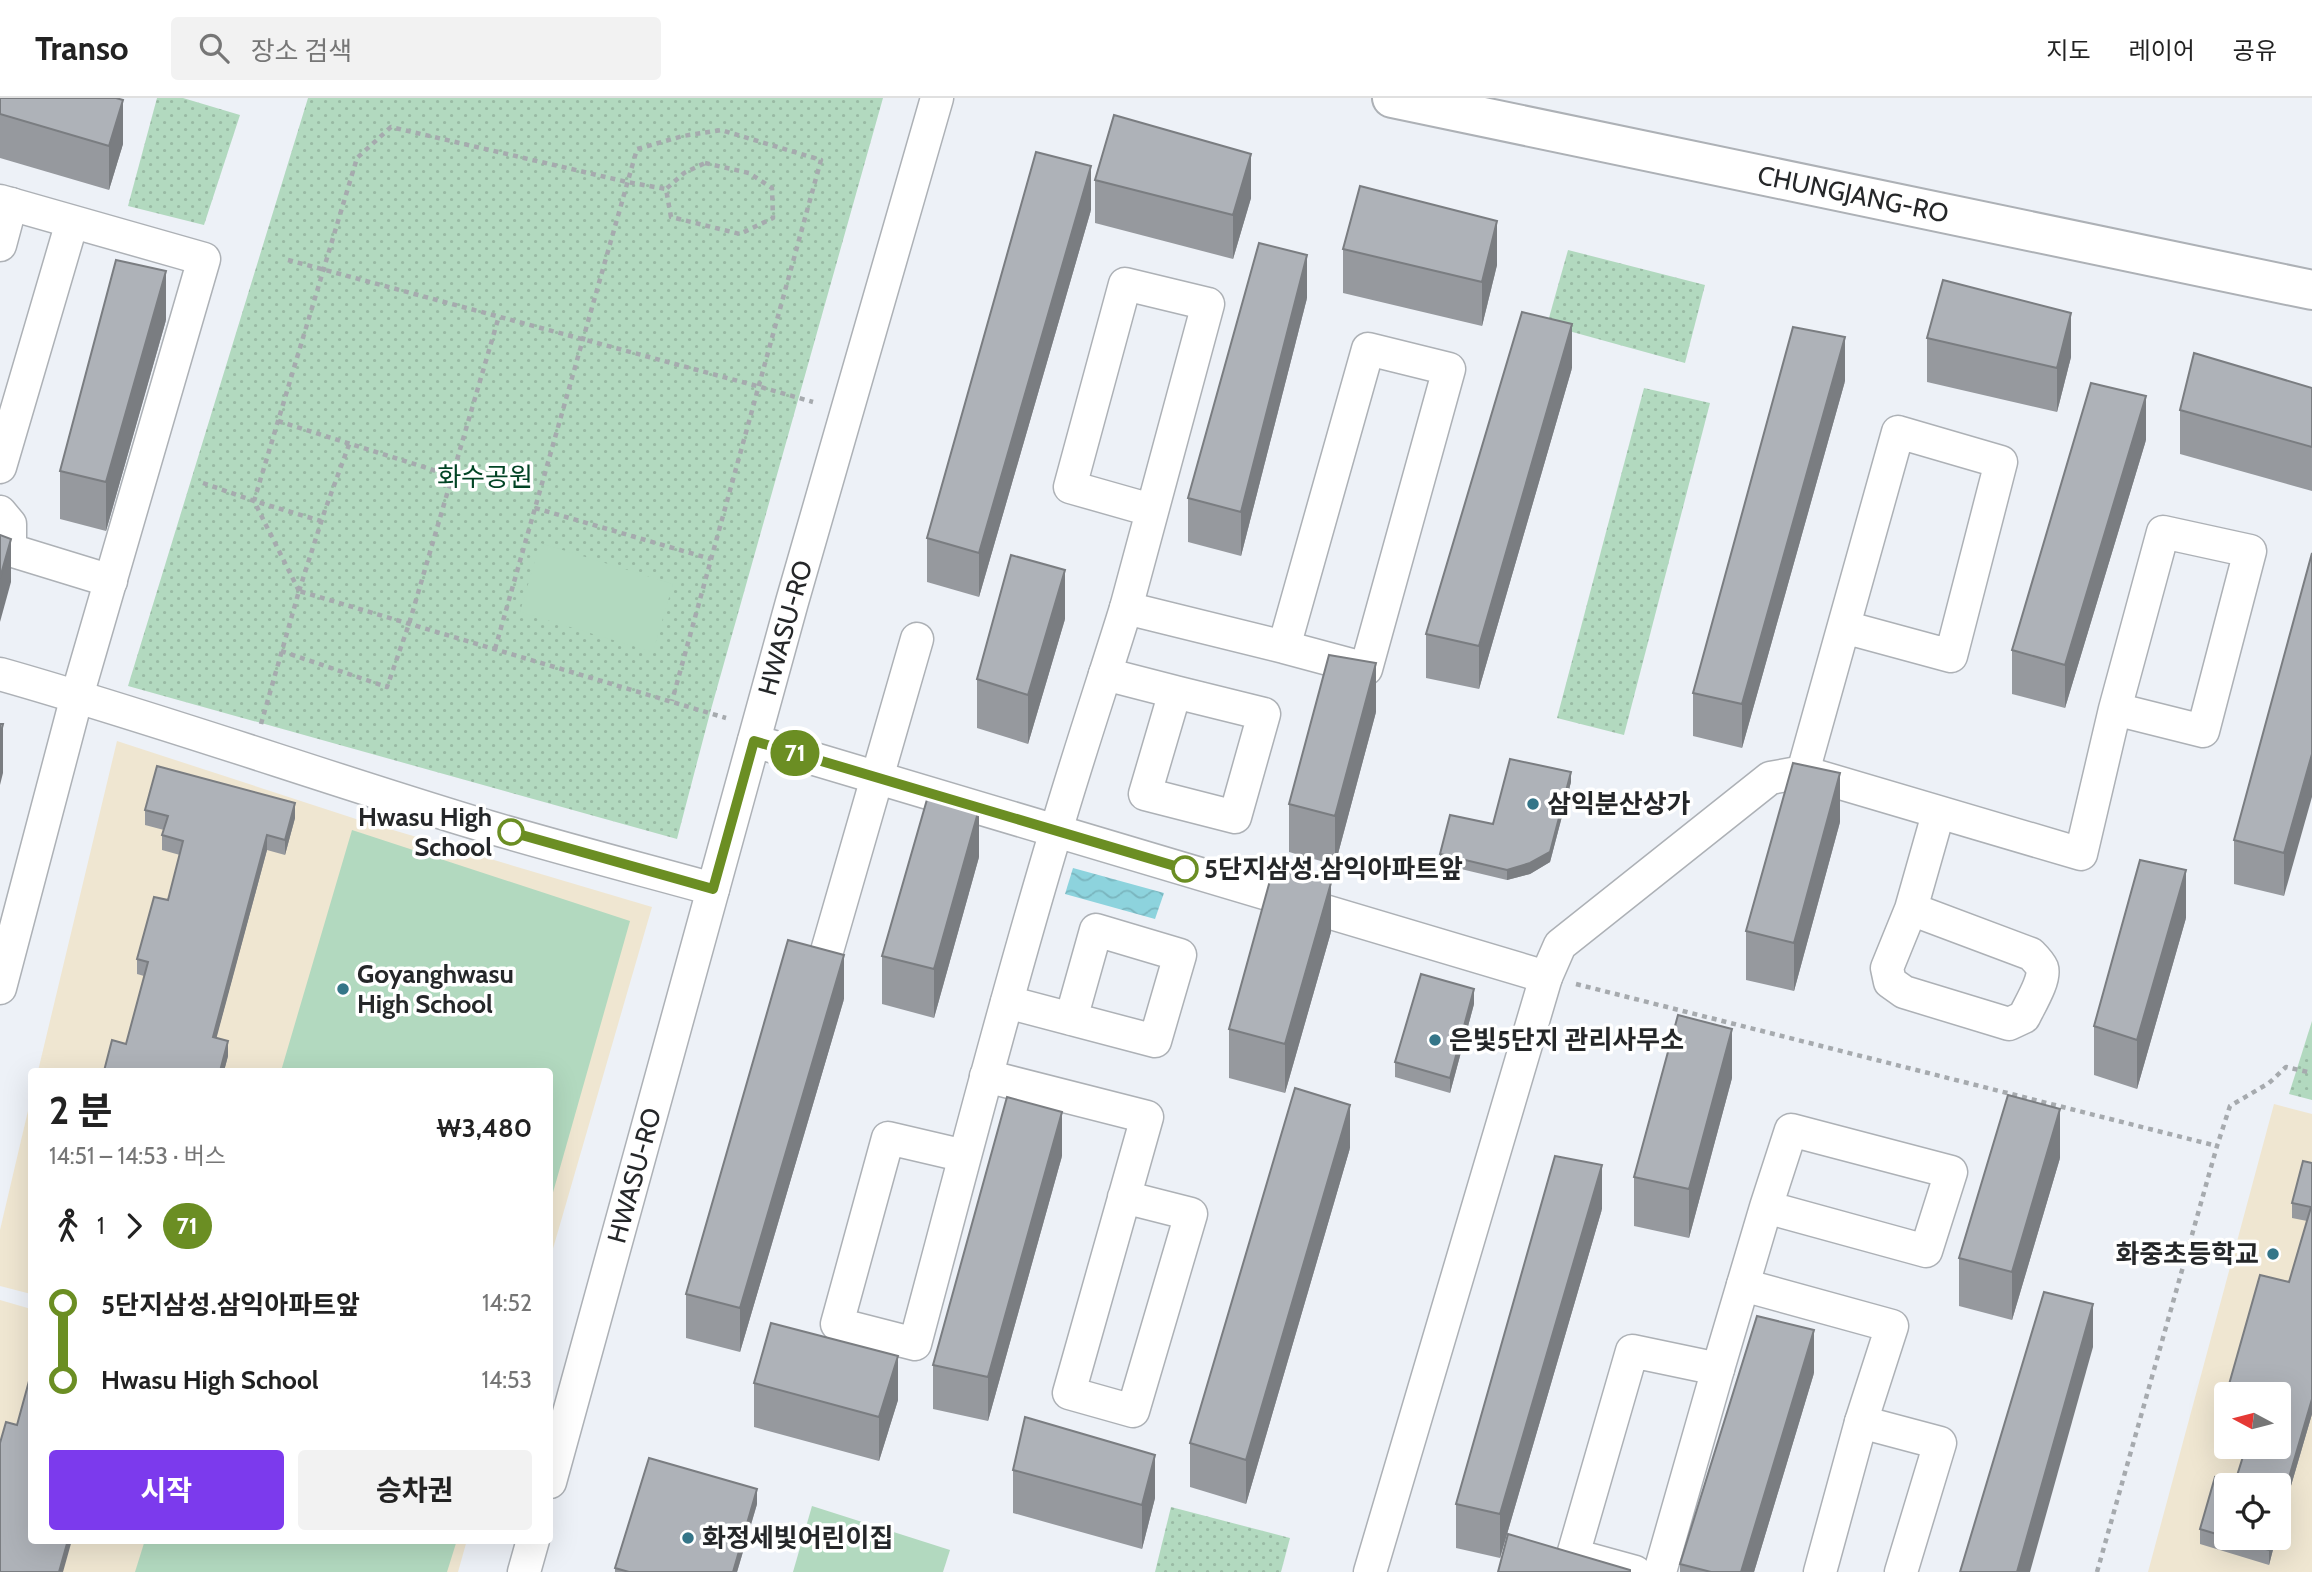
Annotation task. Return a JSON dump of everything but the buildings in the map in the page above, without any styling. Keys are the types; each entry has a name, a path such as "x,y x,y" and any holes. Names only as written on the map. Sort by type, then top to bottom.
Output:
{"main road":[{"name":"CHUNGJANG-RO","path":"1392,98 2312,290"}],"street":[{"name":"HWASU-RO","path":"553,1471 754,741 937,98"},
{"path":"0,246 6,202 204,259 111,581 91,700 0,988"},
{"path":"0,467 72,222"},
{"path":"965,1156 887,1138 837,1324 915,1344 1007,1002 1056,831 1126,607 1208,304 1125,284 1070,487 1151,510"},
{"path":"1126,607 1366,669 1449,369 1368,349 1284,647"},
{"path":"1803,772 1843,627 1898,432 2001,462 1951,656 1843,627"},
{"path":"0,512 10,524 10,550 111,581"},
{"path":"1370,1572 1546,977 1560,945 1770,778 1803,772 2081,854 2115,709 2163,533 2250,551 2203,731 2115,709"},
{"path":"825,958 917,639"},
{"path":"0,674 91,700 475,822 713,889"},
{"path":"1105,674 1175,692 1264,715 1235,817 1145,794 1175,692"},
{"path":"754,741 1546,977"},
{"path":"1911,909 2031,954 2042,967 2043,976 2024,1017 2008,1024 1904,992 1890,982 1887,968 1911,909 1938,814"},
{"path":"1007,1002 1071,1019"},
{"path":"986,1076 1147,1117 1124,1196 1069,1393 1133,1411 1191,1214 1124,1196"},
{"path":"1660,1572 1766,1206 1791,1130 1951,1172 1926,1251 1766,1206"},
{"path":"1743,1285 1892,1326 1861,1422 1820,1572"},
{"path":"1635,1572 1573,1555 1632,1351 1718,1368"},
{"path":"1861,1422 1940,1443 1901,1572"},
{"path":"524,1572 532,1544"}],"path":[{"path":"666,189 391,127 357,158 254,501 299,591 726,718"},
{"path":"495,649 637,149 683,136 721,130 821,160 672,701"},
{"path":"705,163 749,173 772,188 773,218 740,234 671,217 666,189 684,173 705,163"},
{"path":"288,260 813,402"},
{"path":"281,652 387,687 409,624 499,316"},
{"path":"278,421 452,476"},
{"path":"252,753 321,521 350,442"},
{"path":"203,483 321,521"},
{"path":"535,508 711,559"},
{"path":"1546,977 2217,1146"},
{"path":"2096,1572 2230,1106 2269,1083 2287,1067 2312,1073"}],"shaded area":[{"name":"Goyanghwasu High School","path":"117,741 356,819 652,907 553,1249 553,1068 39,1068"},
{"name":"화중초등학교","path":"2274,1104 2312,1114 2312,1572 2148,1572"},
{"path":"28,1111 28,1293 0,1286 0,1230"},
{"path":"0,1300 28,1308 28,1544 466,1544 458,1572 0,1572"}],"green space":[{"path":"157,98 183,98 240,115 204,225 128,206"},
{"name":"화수공원","path":"308,98 883,98 677,839 128,686"},
{"path":"1568,250 1705,285 1685,363 1547,325"},
{"path":"1644,388 1710,403 1624,735 1557,718"},
{"path":"540,543 673,584 653,652 520,612"},
{"path":"352,830 630,921 553,1192 553,1068 282,1068"},
{"path":"2312,1021 2312,1100 2289,1094"},
{"path":"812,1506 950,1550 943,1572 793,1572"},
{"path":"1171,1507 1290,1538 1281,1572 1155,1572"},
{"path":"144,1544 456,1544 447,1572 135,1572"}],"water":[{"path":"1073,868 1164,893 1155,919 1065,894"}],"bus line":[{"name":"71","path":"511,832 713,889 754,741 1185,869"}],"place":[{"name":"삼익분산상가","path":"1533,804"},
{"name":"Hwasu High School","path":"511,832"},
{"name":"5단지삼성.삼익아파트앞","path":"1185,869"},
{"name":"Goyanghwasu High School","path":"343,989"},
{"name":"은빛5단지 관리사무소","path":"1435,1040"},
{"name":"화중초등학교","path":"2273,1254"},
{"name":"화정세빛어린이집","path":"688,1538"}]}
